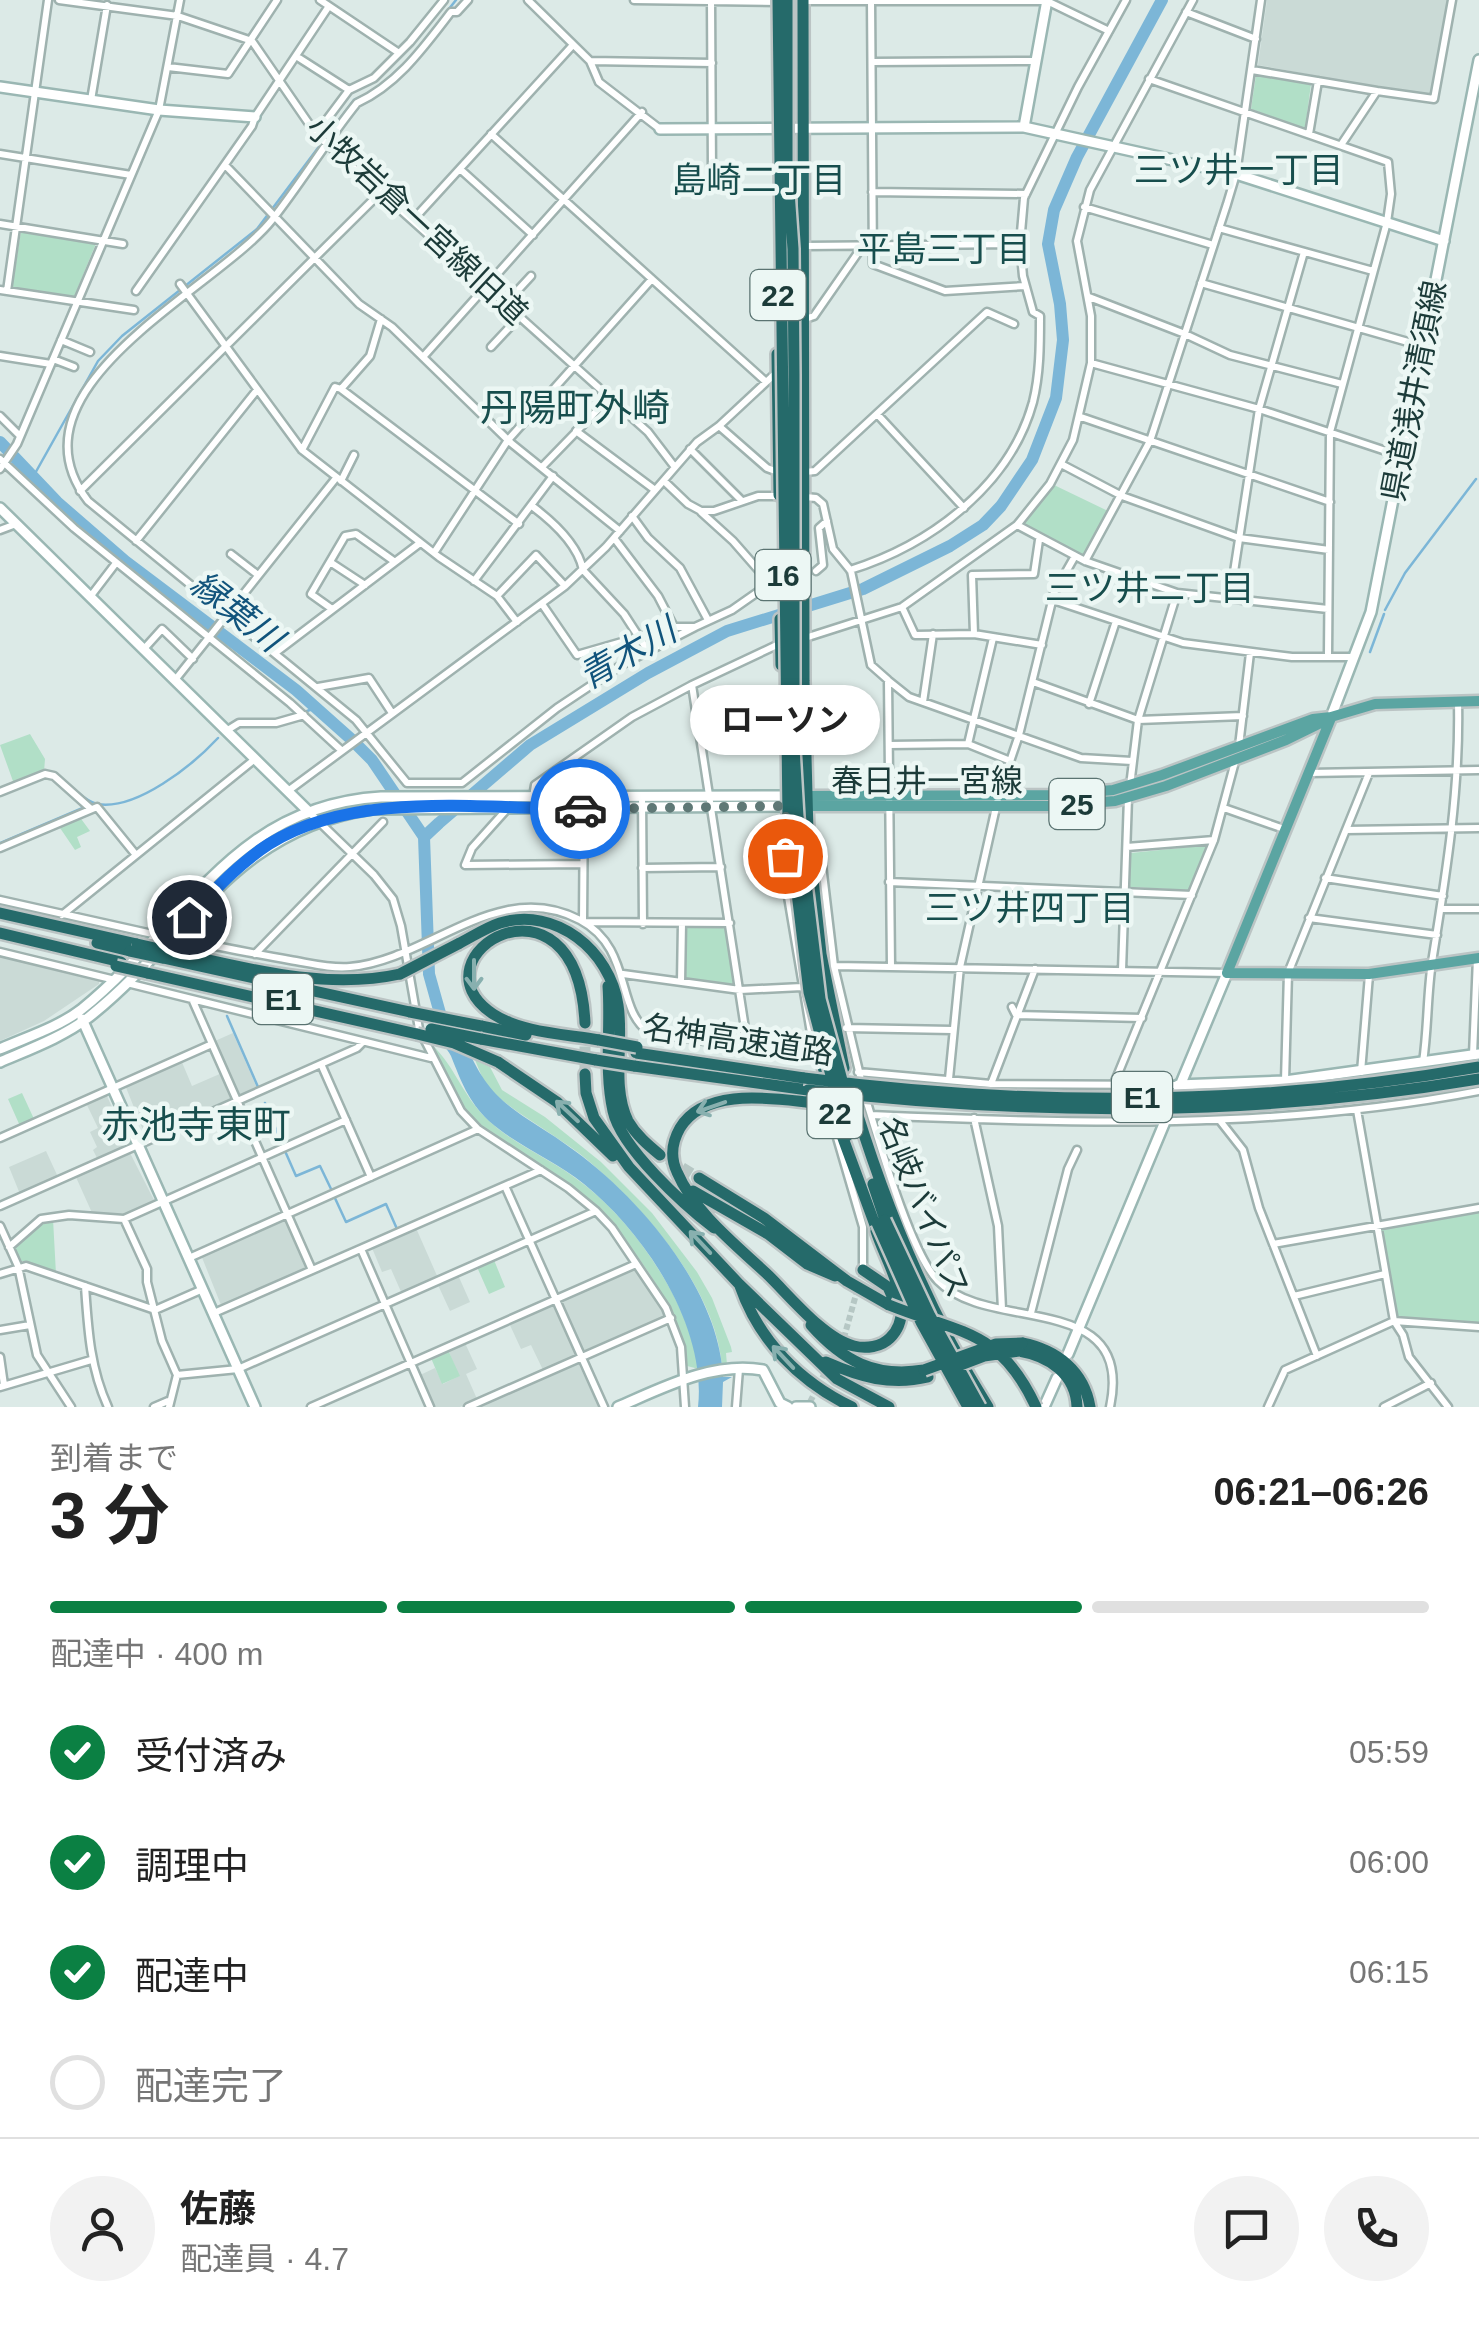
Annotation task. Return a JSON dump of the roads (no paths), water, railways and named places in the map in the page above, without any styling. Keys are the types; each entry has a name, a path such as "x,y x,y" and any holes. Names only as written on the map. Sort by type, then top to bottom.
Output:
{"highway":[{"name":"名岐バイパス","path":"784,0 776,586 788,847 812,1025 840,1130 873,1223 920,1329 966,1407"},
{"name":"16","path":"784,0 792,214 794,748 812,939 829,1039 885,1220 904,1265 980,1407"},
{"name":"16","path":"784,0 786,754 788,818 809,992 839,1111 877,1223 966,1407"},
{"name":"名岐バイパス","path":"803,1 807,801 821,954 844,1069 911,1260 971,1380 992,1407"},
{"path":"0,916 133,947 167,949 331,980 370,980 400,974 500,923 546,923 577,936 607,972 618,1006 623,1103 634,1129 660,1154"},
{"path":"585,1023 582,984 554,942 522,930 488,939 478,950 470,979 474,994 496,1016 598,1049"},
{"path":"0,936 416,1030 454,1043 498,1062 558,1102 616,1160 629,1167"},
{"name":"名神高速道路","path":"167,949 481,1033"},
{"path":"607,972 611,1099 619,1128 631,1146 700,1218 828,1332 855,1347 880,1345 889,1339 900,1319 897,1284 873,1223"},
{"name":"名神高速道路","path":"416,1030 481,1033 598,1049 806,1090 1184,1097 1360,1085 1477,1059"},
{"name":"名神高速道路","path":"636,1056 742,1070 806,1090"},
{"path":"585,1074 594,1118 629,1167 739,1284 816,1358 849,1388 890,1407"},
{"name":"E1","path":"806,1090 948,1108 960,1105 1119,1111 1210,1109 1361,1097 1479,1079"},
{"path":"739,1249 685,1186 673,1158 673,1144 684,1122 712,1104 806,1090"},
{"path":"698,1178 764,1218 847,1280 889,1305 984,1341 1008,1358 1036,1407"},
{"path":"685,1186 768,1234 806,1264 847,1280"},
{"path":"863,1271 888,1287 900,1319"},
{"path":"739,1284 748,1312 778,1353 805,1378 852,1407"},
{"path":"790,1298 824,1340 856,1364 888,1373 926,1374"},
{"path":"816,1358 852,1374 886,1382 1020,1347 1048,1350 1070,1366 1085,1389 1090,1407"},
{"path":"1020,1347 1060,1368 1071,1381 1077,1407"}],"main road":[{"path":"1024,127 1047,0"},
{"name":"県道浅井清須線","path":"1331,717 1370,612 1479,60"},
{"name":"小牧岩倉一宮線旧道","path":"0,87 159,110 255,117"},
{"path":"660,129 1024,127 1236,174 1444,241"},
{"path":"0,508 313,816"},
{"name":"春日井一宮線","path":"1129,792 1312,719 1375,704 1479,700"},
{"path":"1068,1354 1331,717"},
{"name":"春日井一宮線","path":"807,801 998,800 1129,792 1236,759 1314,729 1331,717"},
{"path":"0,1062 81,1016 127,983 167,949 244,862 313,816 358,799 381,797 504,804 533,798 584,803"},
{"path":"0,1050 81,1016 241,849 282,823 388,808 807,801"},
{"path":"1227,973 1369,974 1478,958"},
{"path":"81,1016 255,1407"},
{"path":"1178,1085 1285,1081 1477,1059"},
{"path":"618,1407 686,1378 739,1369 763,1370 780,1404 809,1405"},
{"path":"1044,1407 1057,1378"}],"street":[{"path":"48,0 3,291 134,310"},
{"path":"59,0 178,16 252,41 279,81 329,6"},
{"path":"180,0 159,110 19,440 3,464 342,749"},
{"path":"320,0 399,53"},
{"path":"443,6 457,12 468,0"},
{"path":"528,0 590,62 600,82 660,129"},
{"path":"634,0 784,0"},
{"path":"803,1 1047,0 1109,31"},
{"path":"850,571 898,550 964,508 989,481 1018,439 1033,400 1039,362 1040,316 1033,312 1025,286 1020,244 1026,194 1126,0"},
{"path":"805,634 902,607 1017,525 1032,510 1061,464 1081,417 1091,363 1093,339 1077,241 1084,208 1109,146 1193,0"},
{"path":"1085,562 1150,442 1186,334 1236,174 1261,0"},
{"path":"1252,70 1434,99 1452,0"},
{"path":"168,67 228,74 274,1"},
{"path":"712,1 712,174"},
{"path":"871,1 873,264 945,291 1025,286"},
{"path":"90,100 108,5"},
{"path":"443,6 374,78 349,90 323,140 250,242 183,288 102,369 78,410 67,443 67,464 80,491 366,732 407,783 462,782 557,708 648,651 732,610 762,589"},
{"path":"323,140 358,104 378,94 412,61 443,6"},
{"path":"1186,12 1256,39"},
{"path":"413,220 572,46"},
{"path":"296,56 349,90"},
{"path":"872,62 1036,61"},
{"path":"590,62 712,64"},
{"path":"1149,79 1388,162 1391,194 1387,222 1330,432 1328,654"},
{"name":"小牧岩倉一宮線旧道","path":"255,117 279,81 323,140 610,397 664,448 674,466"},
{"path":"1310,134 1318,81"},
{"path":"1341,145 1377,90"},
{"path":"423,357 642,112"},
{"path":"136,291 255,117"},
{"path":"491,134 766,382"},
{"path":"0,154 131,175"},
{"path":"225,166 360,304 423,357 508,440 620,531"},
{"path":"460,169 533,235"},
{"path":"80,491 382,192"},
{"path":"872,192 1026,194"},
{"path":"1084,208 1213,245"},
{"path":"0,224 123,244"},
{"path":"1219,228 1373,271"},
{"path":"805,246 1020,244"},
{"path":"805,318 814,316 862,246"},
{"path":"1230,598 1259,410 1304,252"},
{"path":"506,303 531,276"},
{"path":"434,554 508,440 652,280"},
{"path":"1201,283 1422,346"},
{"path":"183,288 302,450 434,554 497,596 518,622"},
{"path":"1088,297 1230,355 1342,384"},
{"path":"806,472 816,471 987,312 1014,324"},
{"path":"491,346 520,316"},
{"path":"341,389 370,356 381,319"},
{"path":"61,340 90,352"},
{"path":"0,356 74,367"},
{"path":"1091,363 1259,410 1402,456"},
{"path":"288,791 566,586 614,538 690,449 777,372"},
{"path":"302,450 335,387 341,389 520,524"},
{"path":"136,542 257,390"},
{"path":"542,467 610,397"},
{"path":"878,414 964,508"},
{"path":"0,416 19,440"},
{"path":"1081,417 1330,502"},
{"path":"719,426 766,468 778,472"},
{"path":"576,431 655,490"},
{"path":"690,449 741,500"},
{"path":"175,680 354,456"},
{"path":"1061,464 1122,496 1239,538 1329,550"},
{"path":"474,581 553,476"},
{"path":"664,481 733,541 776,586"},
{"path":"700,511 714,511 741,500 779,496"},
{"path":"805,497 816,498 822,504 833,549 850,571 871,665 888,680 910,697 1082,758 1132,761"},
{"path":"532,506 555,523 582,562 583,570 624,614 648,651"},
{"path":"632,516 648,538 680,568 708,620"},
{"path":"816,571 823,565 819,528 826,521"},
{"path":"0,530 16,524"},
{"path":"1017,525 1085,562 1177,593 1328,609"},
{"path":"332,609 311,594 345,536 350,533 395,562"},
{"path":"614,538 658,596 674,626"},
{"path":"974,634 972,575 1034,574 1039,540"},
{"path":"275,653 420,542"},
{"path":"231,554 258,575"},
{"path":"497,596 536,555 566,586"},
{"path":"949,1079 960,967 998,800 1019,735 1053,600 1074,556"},
{"path":"90,597 116,562"},
{"path":"330,562 365,585"},
{"path":"1122,971 1132,761 1138,720 1177,593"},
{"path":"1053,600 1164,637 1292,658 1328,654 1356,657"},
{"path":"542,604 577,655 674,626 695,626"},
{"path":"902,607 915,635 974,634 1042,645"},
{"path":"1090,704 1116,621"},
{"path":"144,650 162,629 193,658"},
{"path":"923,702 933,634"},
{"path":"968,744 993,638"},
{"path":"533,798 534,785 632,718 780,639"},
{"path":"1113,1086 1214,840 1239,746 1250,653"},
{"path":"316,688 369,678 392,713"},
{"path":"888,680 891,966"},
{"path":"1033,682 1138,720 1242,716"},
{"path":"692,685 748,1048"},
{"path":"1423,1063 1431,967 1459,770 1458,701"},
{"path":"226,731 239,723 276,723 304,715"},
{"path":"889,745 968,744 1008,760"},
{"path":"62,915 255,759"},
{"path":"1308,773 1479,770"},
{"path":"1285,1081 1288,973 1368,773"},
{"path":"0,792 46,774 54,776 91,808"},
{"path":"642,802 643,924"},
{"path":"584,803 583,922 613,954 623,974 635,1021 648,1032 816,1059"},
{"path":"504,804 464,865 583,864"},
{"path":"0,848 97,806 136,855"},
{"path":"1224,808 1284,829"},
{"path":"313,816 393,899 410,952 419,1029 461,1111 478,1129 596,1211 612,1228 671,1318 686,1378 685,1407"},
{"path":"254,954 382,822"},
{"path":"1346,830 1479,828"},
{"path":"808,833 820,848 834,966 858,1072 890,1175 927,1268 938,1281 967,1301 1031,1313 1080,1330 1102,1346 1108,1355 1114,1384 1110,1407"},
{"path":"1127,847 1214,840"},
{"path":"788,847 784,861 802,988 831,1126 863,1227 863,1271"},
{"path":"642,868 721,867"},
{"path":"1325,878 1442,896"},
{"path":"888,882 1192,895"},
{"path":"0,900 156,935"},
{"path":"167,949 254,954 345,968 376,964 410,952 486,914 523,906 551,908 583,922 730,923"},
{"path":"1441,908 1479,909"},
{"path":"1308,918 1437,935"},
{"path":"681,982 682,923"},
{"path":"0,952 114,980"},
{"path":"1477,1059 1478,958"},
{"path":"834,966 1227,973"},
{"path":"990,1084 1035,969"},
{"path":"623,974 740,990 802,988"},
{"path":"1361,1072 1369,974"},
{"path":"127,983 432,1058"},
{"path":"193,1001 312,1270"},
{"path":"1012,1006 1016,1015"},
{"path":"1016,1015 1142,1018"},
{"path":"846,1028 952,1030"},
{"path":"0,1206 357,1048 362,1042"},
{"path":"0,1138 212,1044"},
{"path":"321,1064 371,1177"},
{"path":"858,1072 990,1084 1178,1085"},
{"path":"871,1116 1220,1121 1357,1110 1479,1091"},
{"path":"1357,1110 1394,1321 1409,1356 1448,1407"},
{"path":"876,1131 904,1117"},
{"path":"974,1118 998,1226 1002,1309"},
{"path":"9,1246 41,1218 69,1215 124,1219 346,1120"},
{"path":"1220,1121 1244,1150 1258,1208 1317,1356"},
{"path":"189,1258 478,1129"},
{"path":"1031,1313 1068,1169 1078,1150"},
{"path":"214,1313 541,1170"},
{"path":"506,1186 604,1407"},
{"path":"1273,1244 1479,1208"},
{"path":"177,1375 238,1369 596,1211"},
{"path":"124,1219 148,1269 147,1282 162,1341 177,1375 168,1404 154,1407"},
{"path":"0,1226 18,1266 37,1355 71,1407"},
{"path":"361,1249 430,1407"},
{"path":"311,1407 636,1264"},
{"path":"0,1274 26,1266 155,1310 203,1289"},
{"path":"1294,1296 1386,1274"},
{"path":"84,1286 91,1360 108,1407"},
{"path":"468,1407 671,1318"},
{"path":"1268,1407 1284,1370 1394,1321 1479,1327"},
{"path":"0,1330 30,1325"},
{"path":"0,1357 2,1386 91,1360"},
{"path":"736,1407 739,1369"},
{"path":"1384,1407 1431,1383"}],"water":[{"path":"432,1033 464,1039 496,1094 600,1171 673,1250 708,1312 723,1377 732,1377 723,1382 722,1407 698,1407 693,1345 682,1314 629,1228 584,1184 489,1121 470,1098 449,1053"}],"waterway":[{"path":"388,79 411,57 456,0"},
{"name":"青木川","path":"443,1024 429,974 424,837 439,823 530,745 648,673 727,631 863,589 950,546 983,525 1001,506 1032,460 1056,398 1063,340 1048,244 1054,210 1077,157 1162,0"},
{"path":"33,477 98,361 122,336 257,229 354,100 365,95"},
{"name":"縁葉川","path":"0,442 57,502 125,561 296,690 351,739 372,760 424,837"},
{"path":"1385,610 1405,573 1476,479"},
{"path":"1370,652 1384,614"},
{"path":"307,711 316,708"},
{"path":"71,787 97,804 129,800 179,773 218,738"},
{"path":"0,843 85,807"},
{"path":"227,1016 258,1087"},
{"path":"265,1103 269,1112"},
{"path":"275,1127 280,1138"},
{"path":"285,1151 296,1176 320,1166 332,1191"},
{"path":"334,1196 346,1222 386,1204 397,1229"}],"tunnel":[{"path":"585,1023 585,1074"},
{"path":"668,1159 699,1178"},
{"path":"810,1402 845,1334 862,1273"}],"place":[{"name":"ローソン","path":"785,856"}],"district":[{"name":"三ツ井一丁目","path":"1239,169"},
{"name":"島崎二丁目","path":"759,179"},
{"name":"平島三丁目","path":"944,248"},
{"name":"丹陽町外崎","path":"575,408"},
{"name":"三ツ井二丁目","path":"1150,587"},
{"name":"三ツ井四丁目","path":"1030,907"},
{"name":"赤池寺東町","path":"196,1125"}]}
